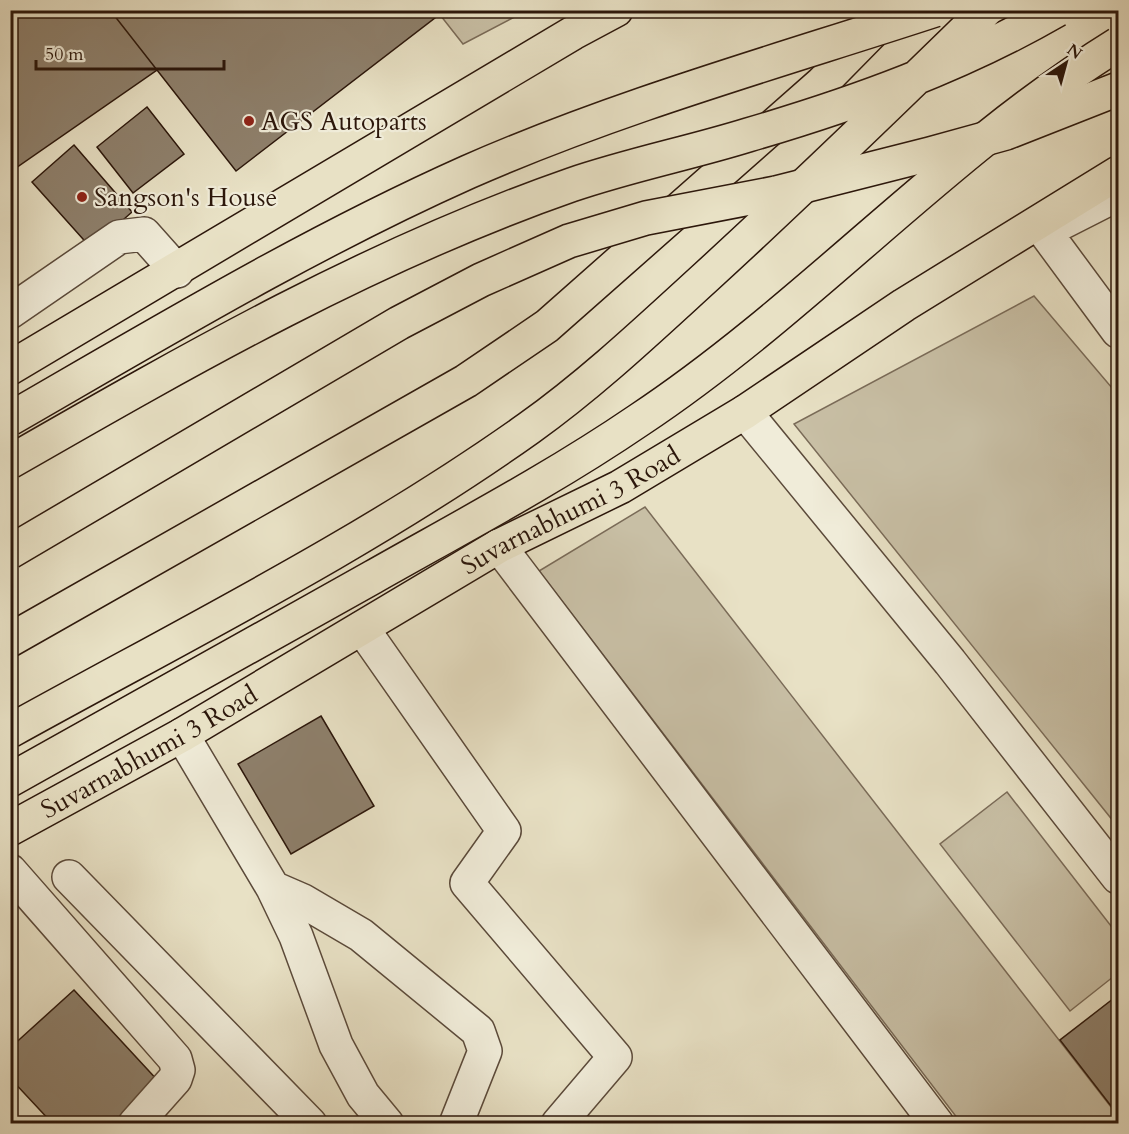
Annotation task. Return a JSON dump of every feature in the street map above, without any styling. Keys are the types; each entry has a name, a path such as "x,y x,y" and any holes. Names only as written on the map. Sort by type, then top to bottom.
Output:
{"main road":[{"path":"10,368 177,271 573,33 616,10"},
{"path":"10,640 465,381 547,327 822,83 892,10"},
{"path":"10,419 299,255 383,211 471,171 558,136 650,103 935,10"},
{"path":"10,731 361,537 442,488 532,426 628,348 807,185 986,10"},
{"path":"10,462 258,323 375,265 485,217 573,184 756,133 897,86 975,52 1057,10"},
{"path":"10,780 524,492 640,420 737,349 934,181 1027,106 1119,44"},
{"path":"10,552 399,323 481,280 568,241 646,218 776,193 952,148 1006,133 1119,89"},
{"name":"Suvarnabhumi 3 Road","path":"10,829 182,735 499,546 620,487 745,412 904,305 1116,195"}],"street":[{"path":"573,33 606,10"},
{"path":"904,305 1116,195"},
{"path":"1045,232 1119,331"},
{"path":"10,312 119,237 144,234 177,271"},
{"path":"745,412 950,662 1119,877"},
{"path":"499,546 937,1124"},
{"path":"362,628 504,831 467,883 615,1057 558,1124"},
{"path":"182,735 273,888 300,945 336,1045 363,1095 387,1124"},
{"path":"10,871 175,1059 178,1070 175,1079 135,1124"},
{"path":"69,877 309,1124"},
{"path":"273,888 303,901 361,934 478,1031 485,1051 456,1124"}],"shaded area":[{"path":"437,11 526,11 463,44"},
{"path":"1034,296 1118,395 1118,827 794,424"},
{"path":"645,507 1118,1116 1118,1123 961,1123 539,571"},
{"path":"1007,792 1118,935 1118,973 1070,1011 940,844"}],"building":[{"path":"10,10 110,10 157,70 10,172"},
{"name":"AGS Autoparts","path":"110,10 437,10 440,14 236,171"},
{"path":"147,107 184,154 133,193 97,147"},
{"name":"Sangson's House","path":"74,145 132,212 91,248 32,182"},
{"path":"321,716 374,806 291,854 238,764"},
{"path":"74,990 160,1083 116,1124 53,1124 10,1078 10,1048"},
{"path":"1118,995 1118,1115 1060,1040"}],"place":[{"name":"AGS Autoparts","path":"249,121"},
{"name":"Sangson's House","path":"82,197"}]}
